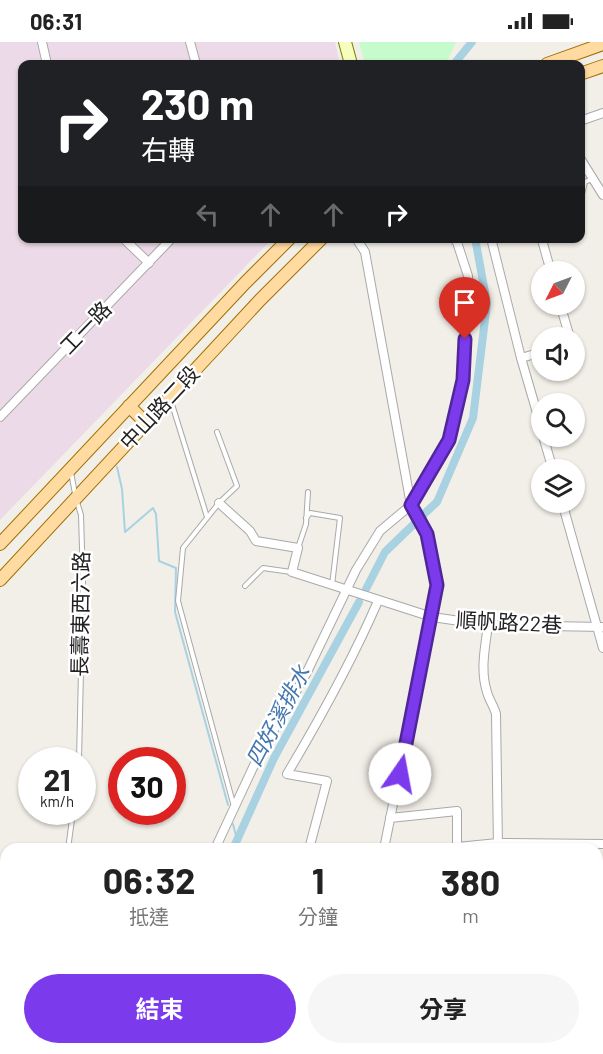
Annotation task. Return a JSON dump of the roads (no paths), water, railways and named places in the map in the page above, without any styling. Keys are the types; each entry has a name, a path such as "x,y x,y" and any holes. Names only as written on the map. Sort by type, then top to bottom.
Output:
{"main road":[{"path":"558,60 603,44"},
{"path":"585,72 603,66"},
{"name":"中山路二段","path":"0,544 285,243"},
{"name":"中山路二段","path":"0,580 260,300 317,243"},
{"path":"129,406 146,423"}],"street":[{"path":"42,42 46,60"},
{"path":"190,42 195,60"},
{"path":"345,42 350,60"},
{"path":"585,119 603,113"},
{"path":"585,165 603,195"},
{"path":"128,243 149,263"},
{"name":"工一路","path":"0,417 167,243"},
{"path":"360,243 365,252 411,505 427,534 437,585 385,843"},
{"path":"218,843 255,760 306,674 356,570 380,531 411,505 449,440 463,380 468,276 457,243"},
{"path":"492,243 531,394"},
{"path":"543,243 548,261"},
{"path":"520,358 531,355"},
{"path":"219,503 250,531 256,541 298,548 292,572"},
{"path":"565,513 601,627 603,648"},
{"name":"順帆路22巷","path":"292,572 432,617 488,625 601,627"},
{"path":"311,843 327,781 287,774 332,699 378,601"},
{"path":"488,625 482,666 487,695 496,714 498,843"},
{"path":"390,818 457,811 457,843"}],"lane":[{"path":"170,397 207,518"},
{"path":"217,432 237,486 219,503 183,548 178,601 234,807"},
{"name":"長壽東西六路","path":"71,469 81,515 83,580 79,747"},
{"path":"298,548 306,518 308,492"},
{"path":"306,518 310,513 340,518 332,586"},
{"path":"245,586 263,568 292,572"},
{"path":"69,843 71,825"}],"waterway":[{"name":"四好溪排水","path":"457,60 472,42"},
{"name":"四好溪排水","path":"424,514 437,502 473,418 487,303 476,243"},
{"path":"117,467 122,489 125,532 153,508 156,514 159,561 176,568 175,612 228,805"},
{"name":"四好溪排水","path":"366,589 385,552 414,524"},
{"name":"四好溪排水","path":"236,843 274,758 359,602"},
{"path":"233,824 237,840"}]}
